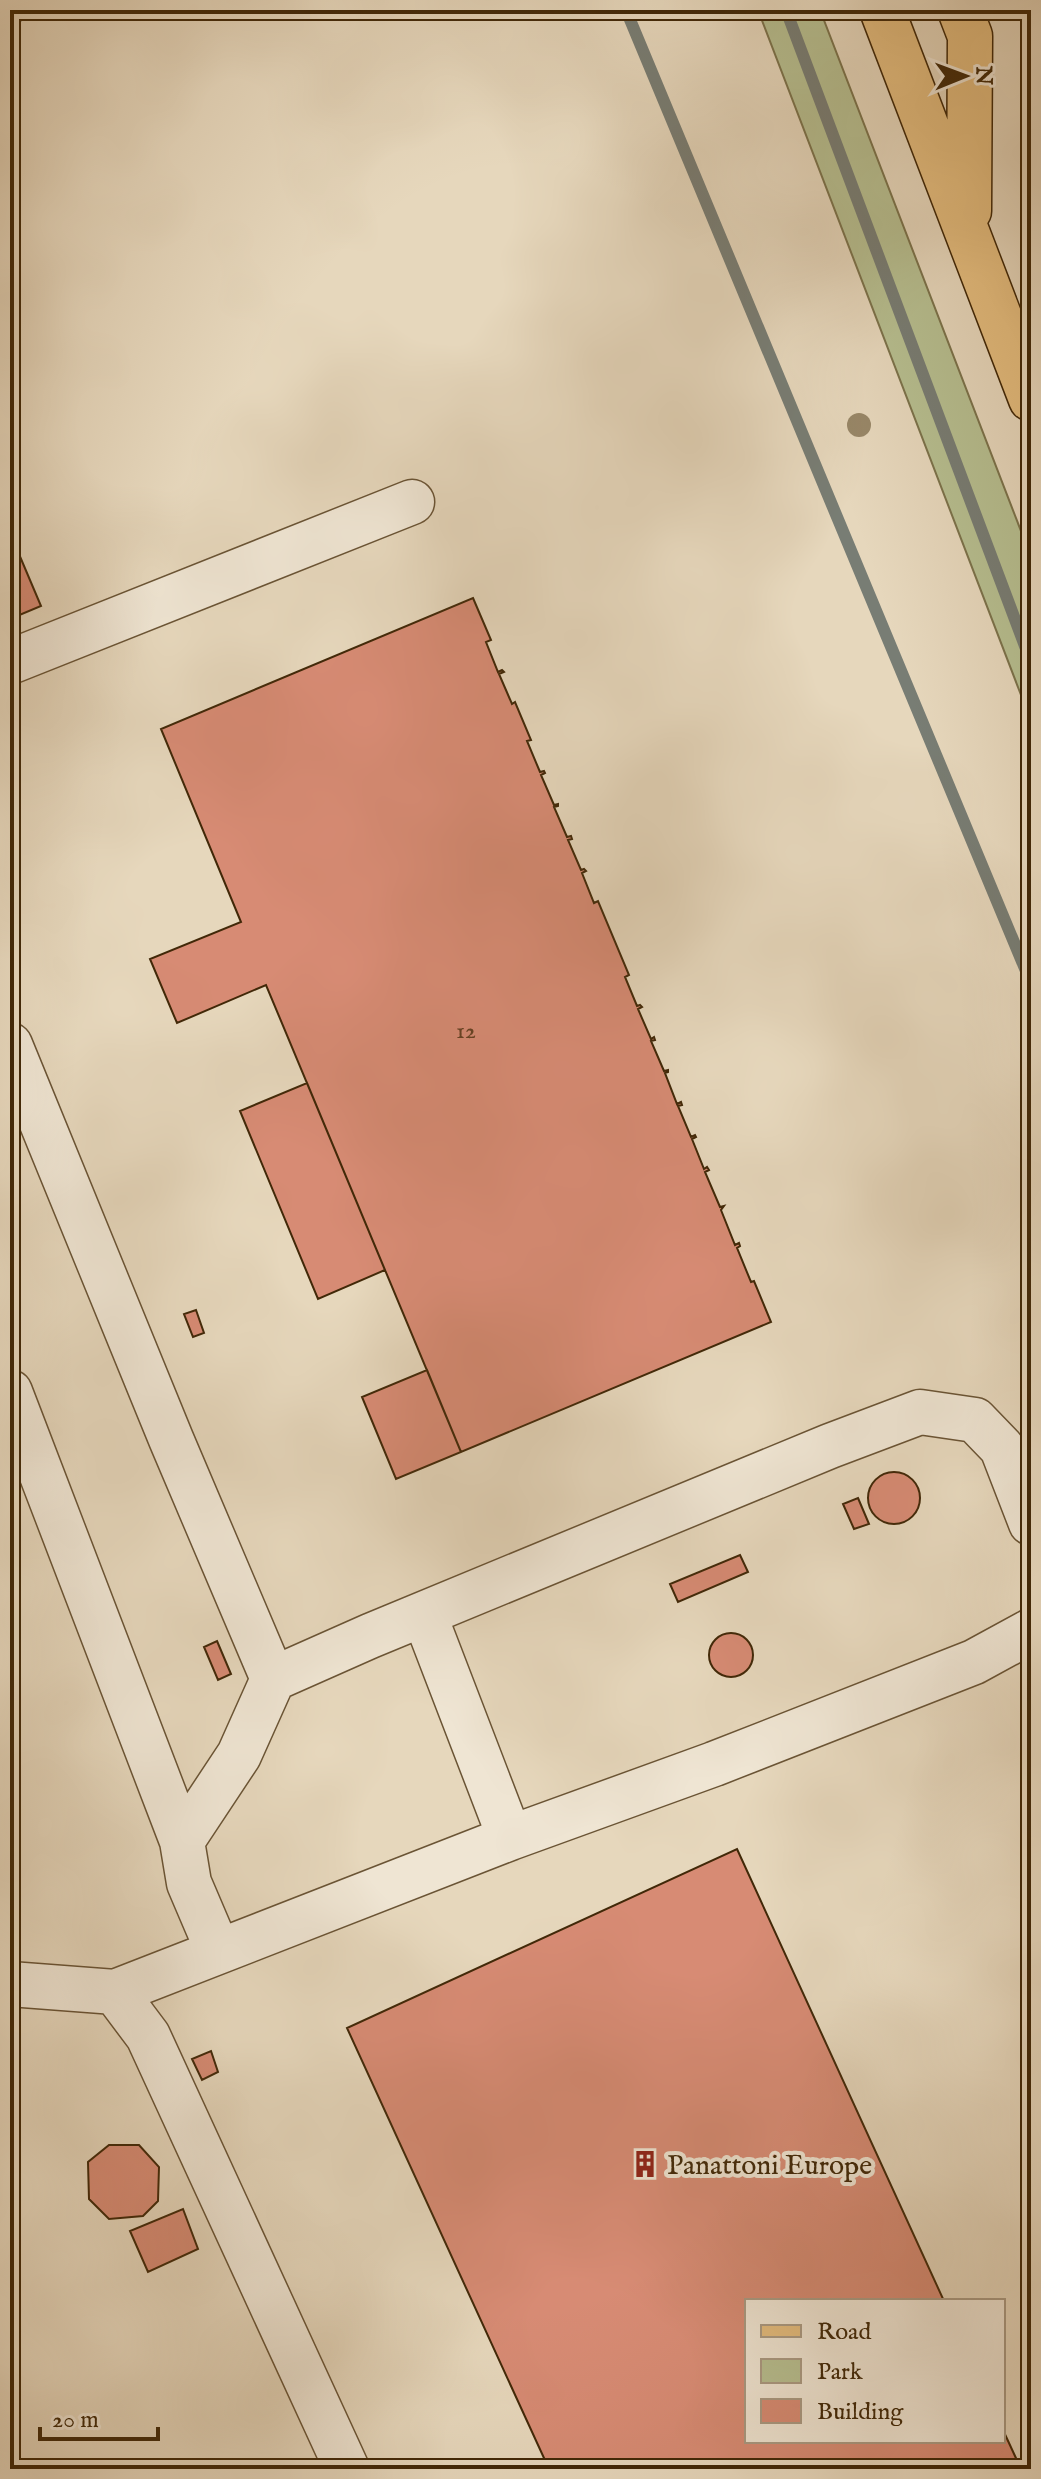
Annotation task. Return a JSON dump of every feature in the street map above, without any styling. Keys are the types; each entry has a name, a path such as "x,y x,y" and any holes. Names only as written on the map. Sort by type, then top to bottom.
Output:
{"main road":[{"path":"882,10 1031,399"},
{"path":"960,10 970,36 969,237"}],"street":[{"path":"10,662 412,502"},
{"path":"10,1045 273,1679"},
{"path":"10,1392 182,1841 189,1883 218,1951"},
{"path":"182,1841 239,1755 273,1679 830,1446 920,1412 975,1420 1002,1448 1031,1523"},
{"path":"424,1614 510,1838"},
{"path":"10,1984 115,1992 974,1662 1031,1631"},
{"path":"115,1992 148,2036 347,2469"}],"green space":[{"path":"758,10 820,10 1031,557 1031,721"}],"building":[{"path":"13,540 41,606 10,619 10,541"},
{"path":"473,598 491,640 486,642 498,672 504,672 499,674 531,740 527,741 540,772 545,773 541,775 554,805 558,804 554,807 567,837 571,836 572,839 568,840 581,870 586,871 582,873 594,903 598,901 629,975 625,977 637,1006 642,1007 638,1009 651,1039 654,1037 655,1040 651,1041 664,1071 668,1070 665,1073 677,1104 681,1102 682,1105 678,1106 691,1137 696,1137 692,1139 704,1169 707,1167 709,1170 705,1172 720,1207 724,1206 721,1210 735,1245 739,1243 737,1248 771,1322 461,1452 266,985 177,1023 150,959 241,922 161,729"},
{"path":"307,1083 385,1270 318,1299 240,1111"},
{"path":"196,1310 204,1333 193,1337 184,1314"},
{"path":"427,1370 461,1452 396,1479 362,1397"},
{"path":"894,1472 912,1480 920,1498 912,1516 894,1524 876,1516 868,1498 876,1480"},
{"path":"858,1498 869,1524 854,1529 843,1504"},
{"path":"740,1555 748,1572 678,1602 670,1584"},
{"path":"731,1633 746,1640 753,1655 746,1670 731,1677 716,1670 709,1655 716,1640"},
{"path":"217,1641 231,1674 218,1680 204,1647"},
{"name":"Panattoni Europe","path":"737,1849 943,2299 745,2299 745,2443 1005,2443 1005,2434 1021,2469 549,2469 347,2028"},
{"path":"211,2051 218,2072 202,2080 192,2059"},
{"path":"109,2145 139,2145 159,2167 158,2201 143,2216 109,2219 89,2199 88,2162"},
{"path":"183,2209 198,2249 148,2272 130,2231"}],"waterway":[{"path":"10,20 32,10"},
{"path":"626,10 1031,983"},
{"path":"786,10 1031,662"}],"place":[{"name":"Panattoni Europe","path":"645,2164"}]}
